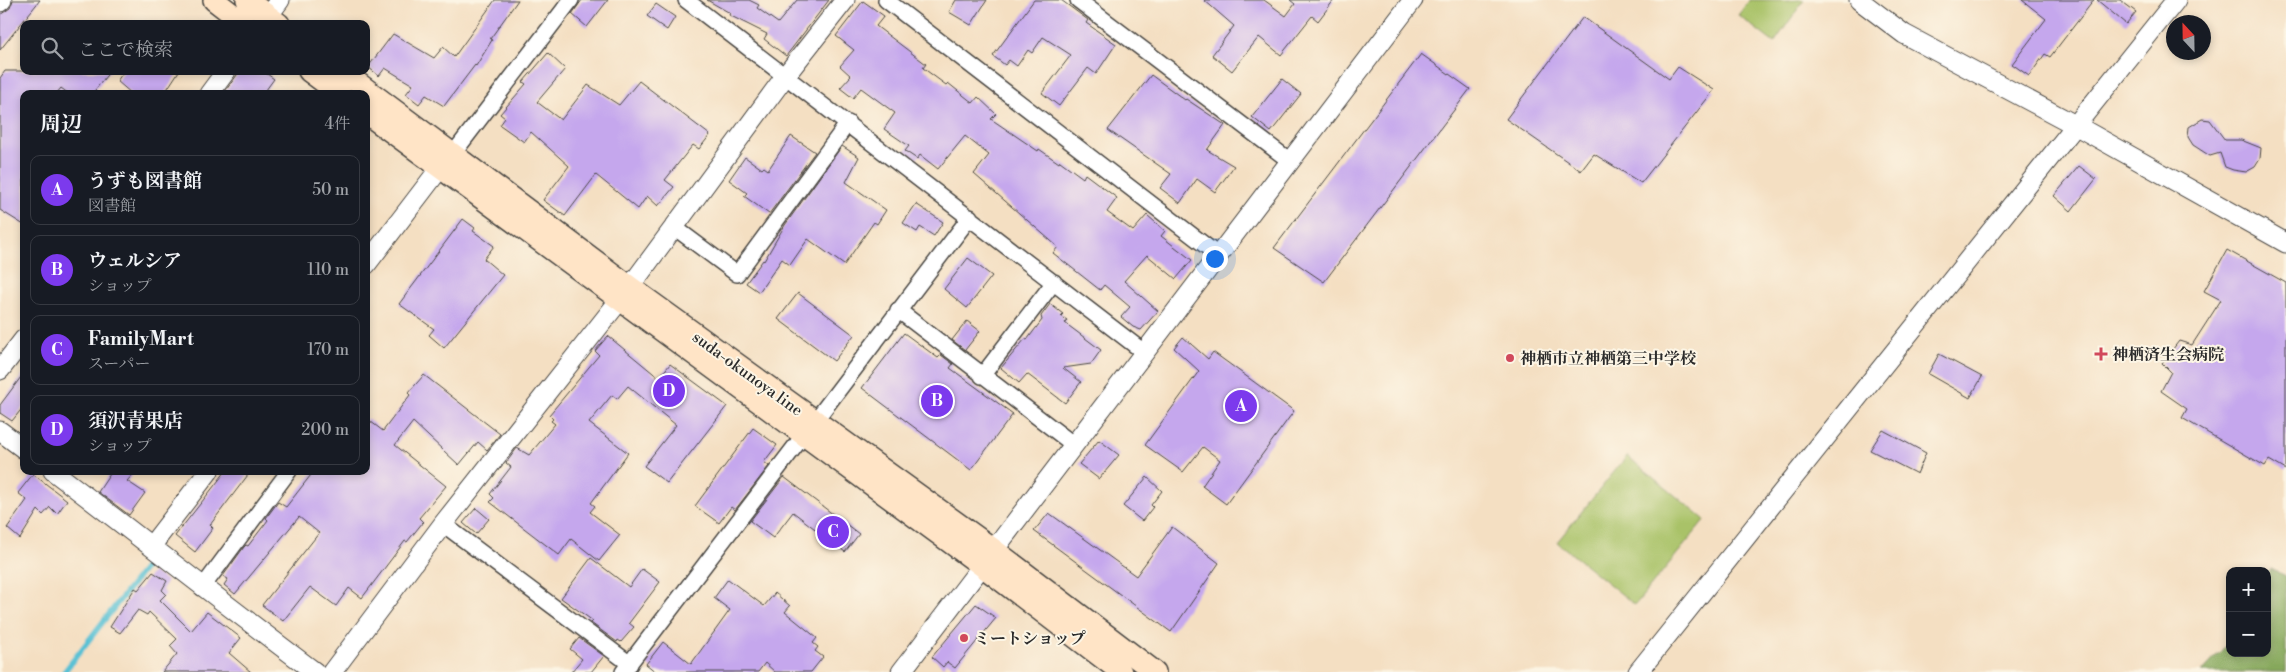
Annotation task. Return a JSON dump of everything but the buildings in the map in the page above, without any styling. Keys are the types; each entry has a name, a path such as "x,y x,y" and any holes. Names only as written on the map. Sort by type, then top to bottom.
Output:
{"main road":[{"path":"214,0 240,20"},
{"path":"247,0 272,16"},
{"path":"315,75 335,90"},
{"name":"suda-okunoya line","path":"347,75 364,90"},
{"name":"suda-okunoya line","path":"370,95 447,161 624,294 987,557 1155,672"},
{"name":"suda-okunoya line","path":"370,115 447,161"},
{"name":"suda-okunoya line","path":"987,557 1121,672"}],"street":[{"path":"370,260 571,0"},
{"path":"686,0 786,75 1145,353"},
{"path":"332,672 443,524 624,294 786,75 845,0"},
{"path":"886,0 1219,256"},
{"path":"1078,0 1290,161"},
{"path":"901,672 1413,0"},
{"path":"1859,0 1904,34 2075,125 2286,243"},
{"path":"1638,672 2176,0"},
{"path":"212,90 223,75"},
{"path":"674,227 737,274 848,123"},
{"path":"443,524 626,668 970,217"},
{"path":"982,376 1054,282"},
{"path":"898,310 1074,445"},
{"path":"0,370 20,344"},
{"path":"0,431 20,446"},
{"path":"59,475 152,545 202,588 315,672"},
{"path":"152,545 206,475"},
{"path":"202,588 286,475"}],"green space":[{"path":"1750,0 1804,0 1774,43 1738,15"},
{"path":"1627,456 1705,520 1635,605 1557,542"},
{"path":"2271,569 2286,576 2286,672 2202,672 2226,645 2226,657 2271,657"}],"waterway":[{"path":"64,672 151,560"}],"place":[{"name":"神栖済生会病院","path":"2101,354"},
{"name":"神栖市立神栖第三中学校","path":"1510,358"},
{"name":"須沢青果店","path":"669,391"},
{"name":"ウェルシア","path":"937,401"},
{"name":"うずも図書館","path":"1241,406"},
{"name":"FamilyMart","path":"833,532"},
{"name":"ミートショップ","path":"964,638"}]}
